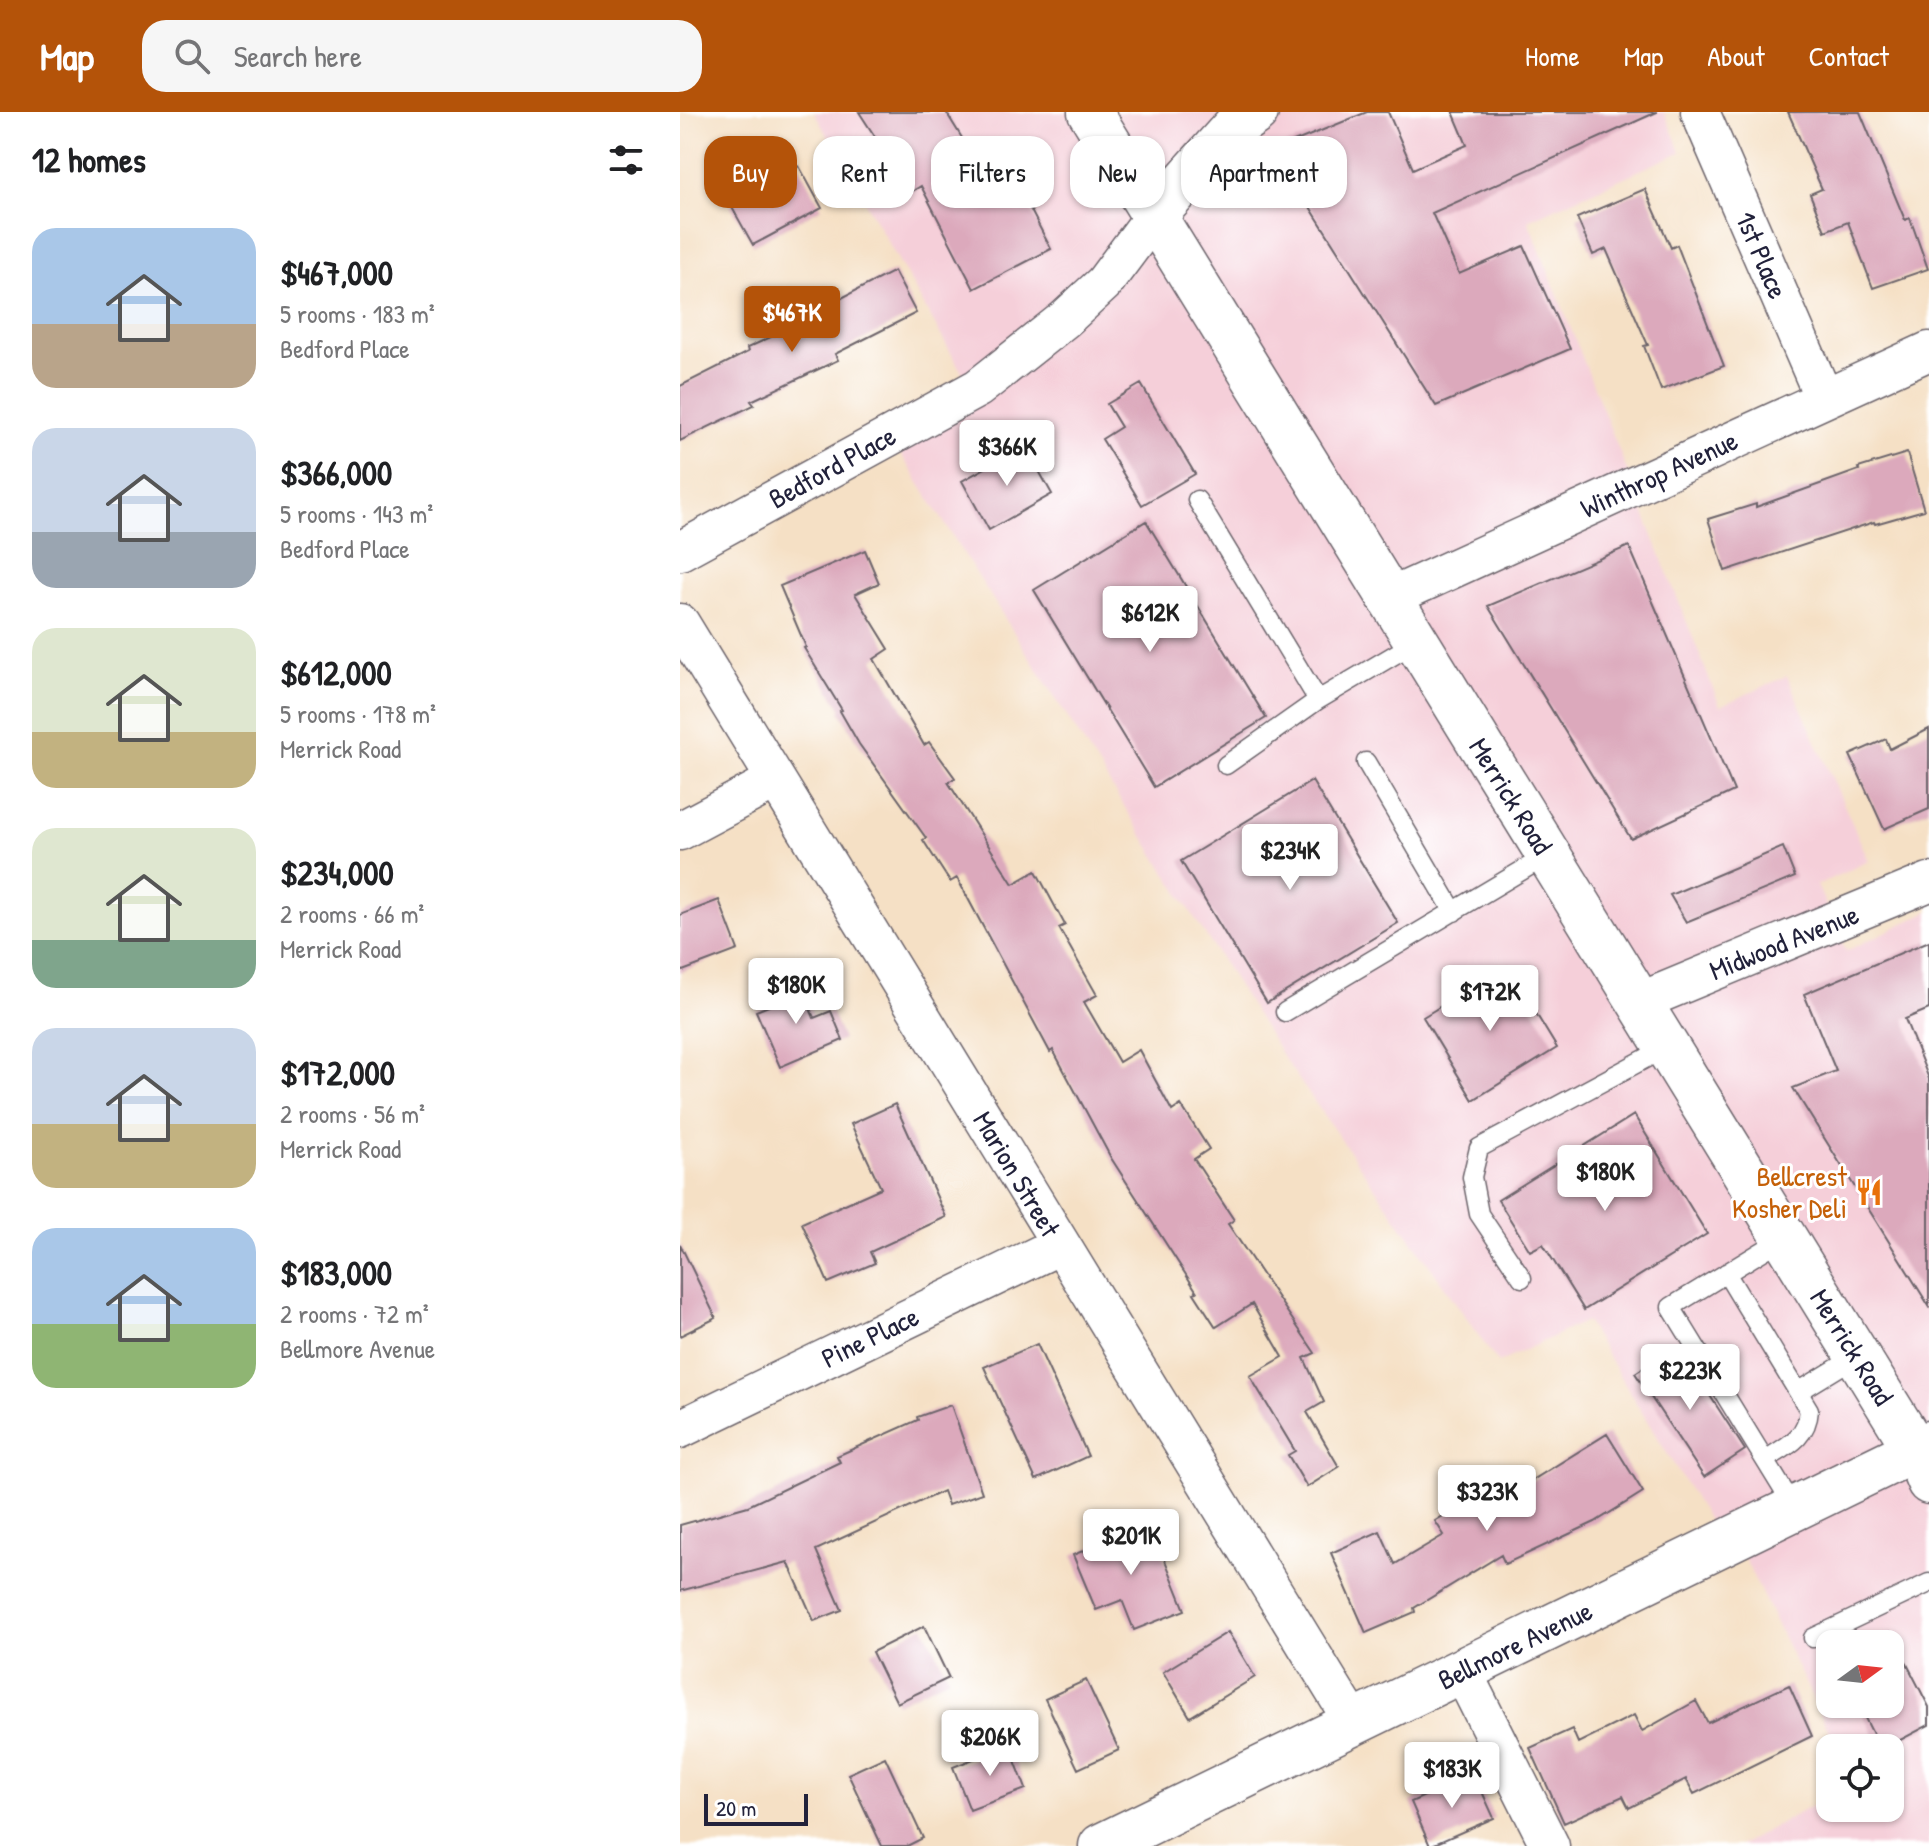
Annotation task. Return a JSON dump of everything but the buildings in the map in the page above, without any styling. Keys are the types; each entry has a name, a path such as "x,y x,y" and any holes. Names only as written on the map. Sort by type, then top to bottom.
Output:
{"main road":[{"name":"Merrick Road","path":"1090,112 1857,1356 1924,1458"},
{"path":"1154,216 1234,127 1256,112"},
{"name":"Bellmore Avenue","path":"1101,1846 1795,1509 1924,1458"}],"street":[{"name":"1st Place","path":"1700,112 1824,398"},
{"name":"Bedford Place","path":"680,551 978,388 1065,319 1104,283 1154,216"},
{"name":"Winthrop Avenue","path":"1389,598 1929,351"},
{"name":"Marion Street","path":"680,623 1354,1723"},
{"path":"680,831 776,780"},
{"name":"Midwood Avenue","path":"1639,1002 1929,882"},
{"name":"Pine Place","path":"680,1429 1060,1245"},
{"path":"1462,1671 1550,1846"}],"lane":[{"path":"1197,500 1318,700"},
{"path":"1226,765 1318,700 1416,642"},
{"path":"1366,762 1454,912"},
{"path":"1285,1012 1548,855"},
{"path":"1522,1278 1479,1214 1472,1177 1479,1148 1667,1047"},
{"path":"1784,1238 1671,1307 1720,1372 1742,1409 1765,1460 1795,1509"},
{"path":"1726,1273 1763,1346 1809,1410 1808,1423 1800,1438 1765,1460"},
{"path":"1790,1386 1857,1356"},
{"path":"1813,1638 1929,1583"}],"shaded area":[{"path":"814,112 1664,112 1681,152 1528,220 1720,706 1787,676 1869,861 1817,885 1846,951 1929,911 1929,1846 1739,1846 1816,1804 1816,1822 1904,1822 1904,1734 1830,1734 1822,1718 1904,1718 1904,1630 1816,1630 1816,1705 1732,1533 1720,1540 1586,1321 1498,1363 1283,1057 895,445 976,397 869,208 915,208 915,136 828,136"}],"place":[{"name":"Bellcrest Kosher Deli","path":"1869,1192"}]}
